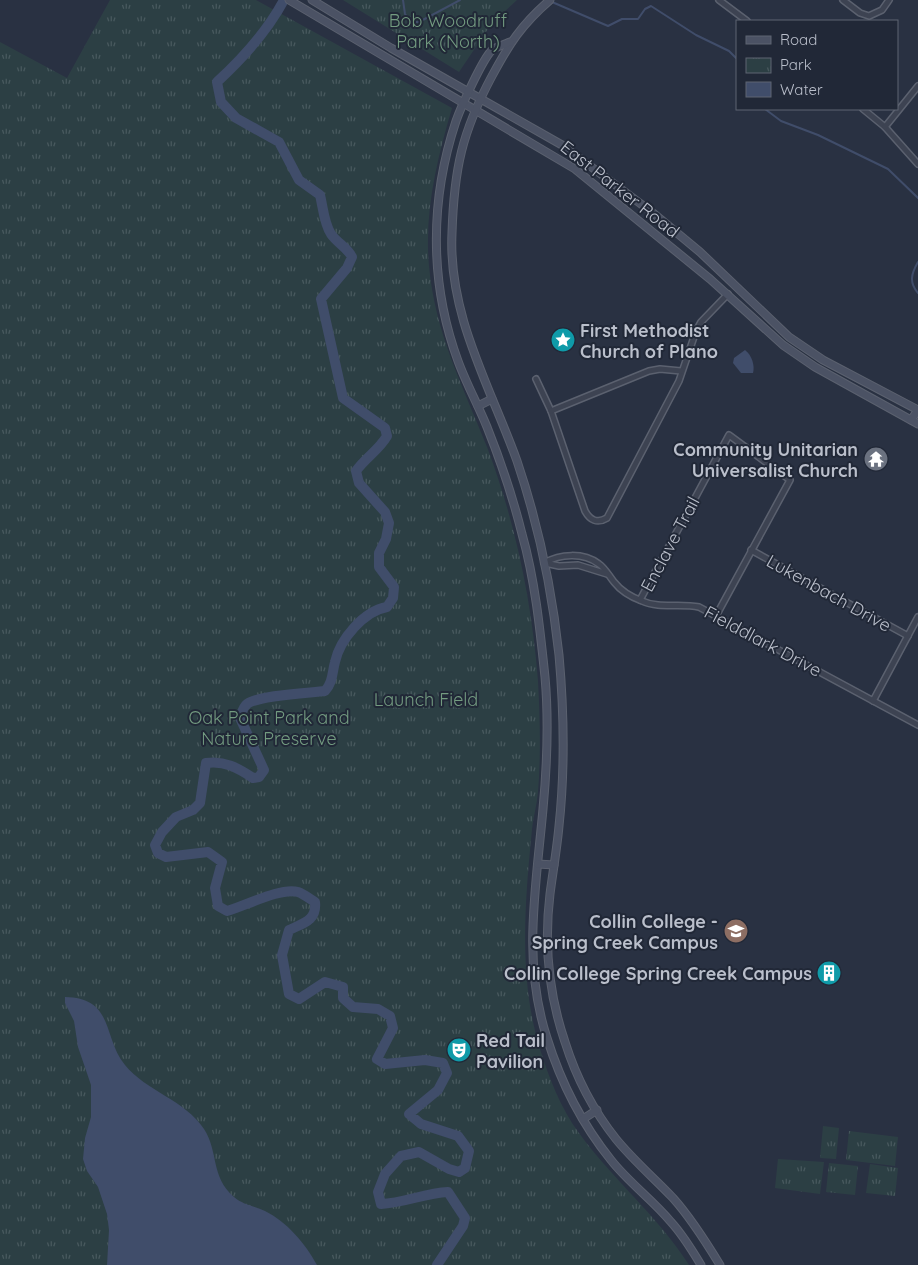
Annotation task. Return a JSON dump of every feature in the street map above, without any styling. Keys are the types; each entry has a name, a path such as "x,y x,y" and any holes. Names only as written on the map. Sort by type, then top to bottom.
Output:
{"main road":[{"name":"East Parker Road","path":"288,0 574,169 728,294 783,345 811,364 918,424"},
{"name":"East Parker Road","path":"312,0 363,32 562,145 626,192 694,247 789,337 862,382 918,410"},
{"path":"550,0 510,42 467,127 455,180 452,237 453,266 459,308 471,351 492,399 524,485 544,562 559,655 562,712 560,817 549,898 548,954 550,983 564,1039 586,1092 614,1136 633,1159 674,1199 703,1237 720,1265"},
{"path":"510,42 492,50 462,103 448,145 441,180 436,241 439,286 444,315 459,364 503,470 530,566 540,628 547,706 546,781 532,940 536,997 556,1066 583,1119 611,1161 672,1222 701,1265"},
{"path":"617,202 626,192"},
{"path":"728,294 736,285"},
{"path":"783,345 789,337"},
{"path":"811,364 817,356"},
{"path":"858,391 862,382"},
{"path":"478,406 492,399"},
{"path":"911,420 918,410"},
{"path":"530,566 544,562"},
{"path":"538,864 554,865"},
{"path":"583,1119 597,1110"}],"street":[{"path":"719,0 746,20"},
{"path":"842,0 860,13 869,16 882,10 889,0"},
{"path":"885,127 918,86"},
{"path":"864,110 885,127 918,164"},
{"path":"536,379 550,411 585,511 589,518 595,521 602,521 607,518 679,381 696,331 701,322 728,294"},
{"path":"550,411 649,371 660,369 682,371"},
{"name":"Enclave Trail","path":"640,600 729,435 790,480 751,550"},
{"path":"716,616 751,550"},
{"name":"Lukenbach Drive","path":"751,550 908,636"},
{"name":"Fielddlark Drive","path":"544,562 557,556 584,558 599,564 627,594 640,600 657,605 683,604 699,606 918,725"},
{"name":"Fielddlark Drive","path":"544,562 559,566 578,565 608,574"},
{"path":"873,701 918,617"}],"green space":[{"name":"Oak Point Park and Nature Preserve","path":"110,0 256,0 452,108 441,147 430,206 428,226 429,266 437,314 451,359 497,475 514,533 527,592 538,681 540,737 538,792 532,829 527,884 525,940 528,995 533,1022 552,1082 561,1104 573,1124 606,1167 664,1230 689,1265 0,1265 0,42 67,78"},
{"name":"Bob Woodruff Park (North)","path":"343,0 517,0 492,23 459,72"},
{"path":"823,1126 839,1128 836,1159 820,1158"},
{"path":"849,1131 898,1137 895,1166 846,1160"},
{"path":"778,1159 824,1162 820,1194 775,1188"},
{"path":"829,1163 858,1166 855,1195 826,1192"},
{"path":"870,1164 898,1168 895,1196 866,1193"}],"water":[{"path":"745,350 752,361 753,373 741,373 733,363 734,358"},
{"path":"65,997 81,999 92,1004 100,1012 118,1054 125,1065 144,1082 187,1110 204,1129 212,1146 221,1181 226,1189 238,1200 265,1211 281,1221 301,1241 317,1265 107,1265 109,1230 107,1214 98,1187 87,1171 83,1159 85,1138 91,1117 91,1085 78,1047 74,1021 65,1003"}],"waterway":[{"path":"284,0 254,44 217,82 221,102 236,118 279,142 299,180 320,195 329,230 352,257 347,268 321,299 343,398 385,428 387,436 356,471 359,483 385,512 389,523 386,539 379,553 379,567 394,587 393,598 387,607 370,614 354,627 342,644 335,662 331,681 325,691 273,696 262,698 246,705 240,718 264,770 259,777 253,778 231,766 213,762 206,763 200,803 193,810 176,817 162,832 155,845 158,853 166,857 208,852 222,862 215,888 218,906 227,911 273,894 291,891 298,892 315,902 312,917 289,930 282,955 289,994 299,999 325,982 343,987 343,998 353,1007 378,1009 390,1016 393,1028 377,1059 385,1064 425,1060 443,1063 447,1073 438,1090 409,1114 421,1124 458,1136 469,1151 465,1168 459,1172 449,1169 419,1152 401,1156 385,1174 378,1192 381,1204 448,1192 465,1218 463,1226 437,1265"},
{"path":"403,0 405,14 411,22 419,22 460,0"},
{"path":"552,2 608,26 622,19 638,19 645,9 651,6 696,35 729,51 736,58"},
{"path":"766,110 781,121 818,135 888,169 918,198"},
{"path":"918,262 912,278 913,286 918,293"}],"place":[{"name":"First Methodist Church of Plano","path":"563,340"},
{"name":"Community Unitarian Universalist Church","path":"876,459"},
{"name":"Collin College - Spring Creek Campus","path":"736,931"},
{"name":"Collin College Spring Creek Campus","path":"829,973"},
{"name":"Red Tail Pavilion","path":"459,1050"}],"park label":[{"name":"Launch Field","path":"426,699"}]}
